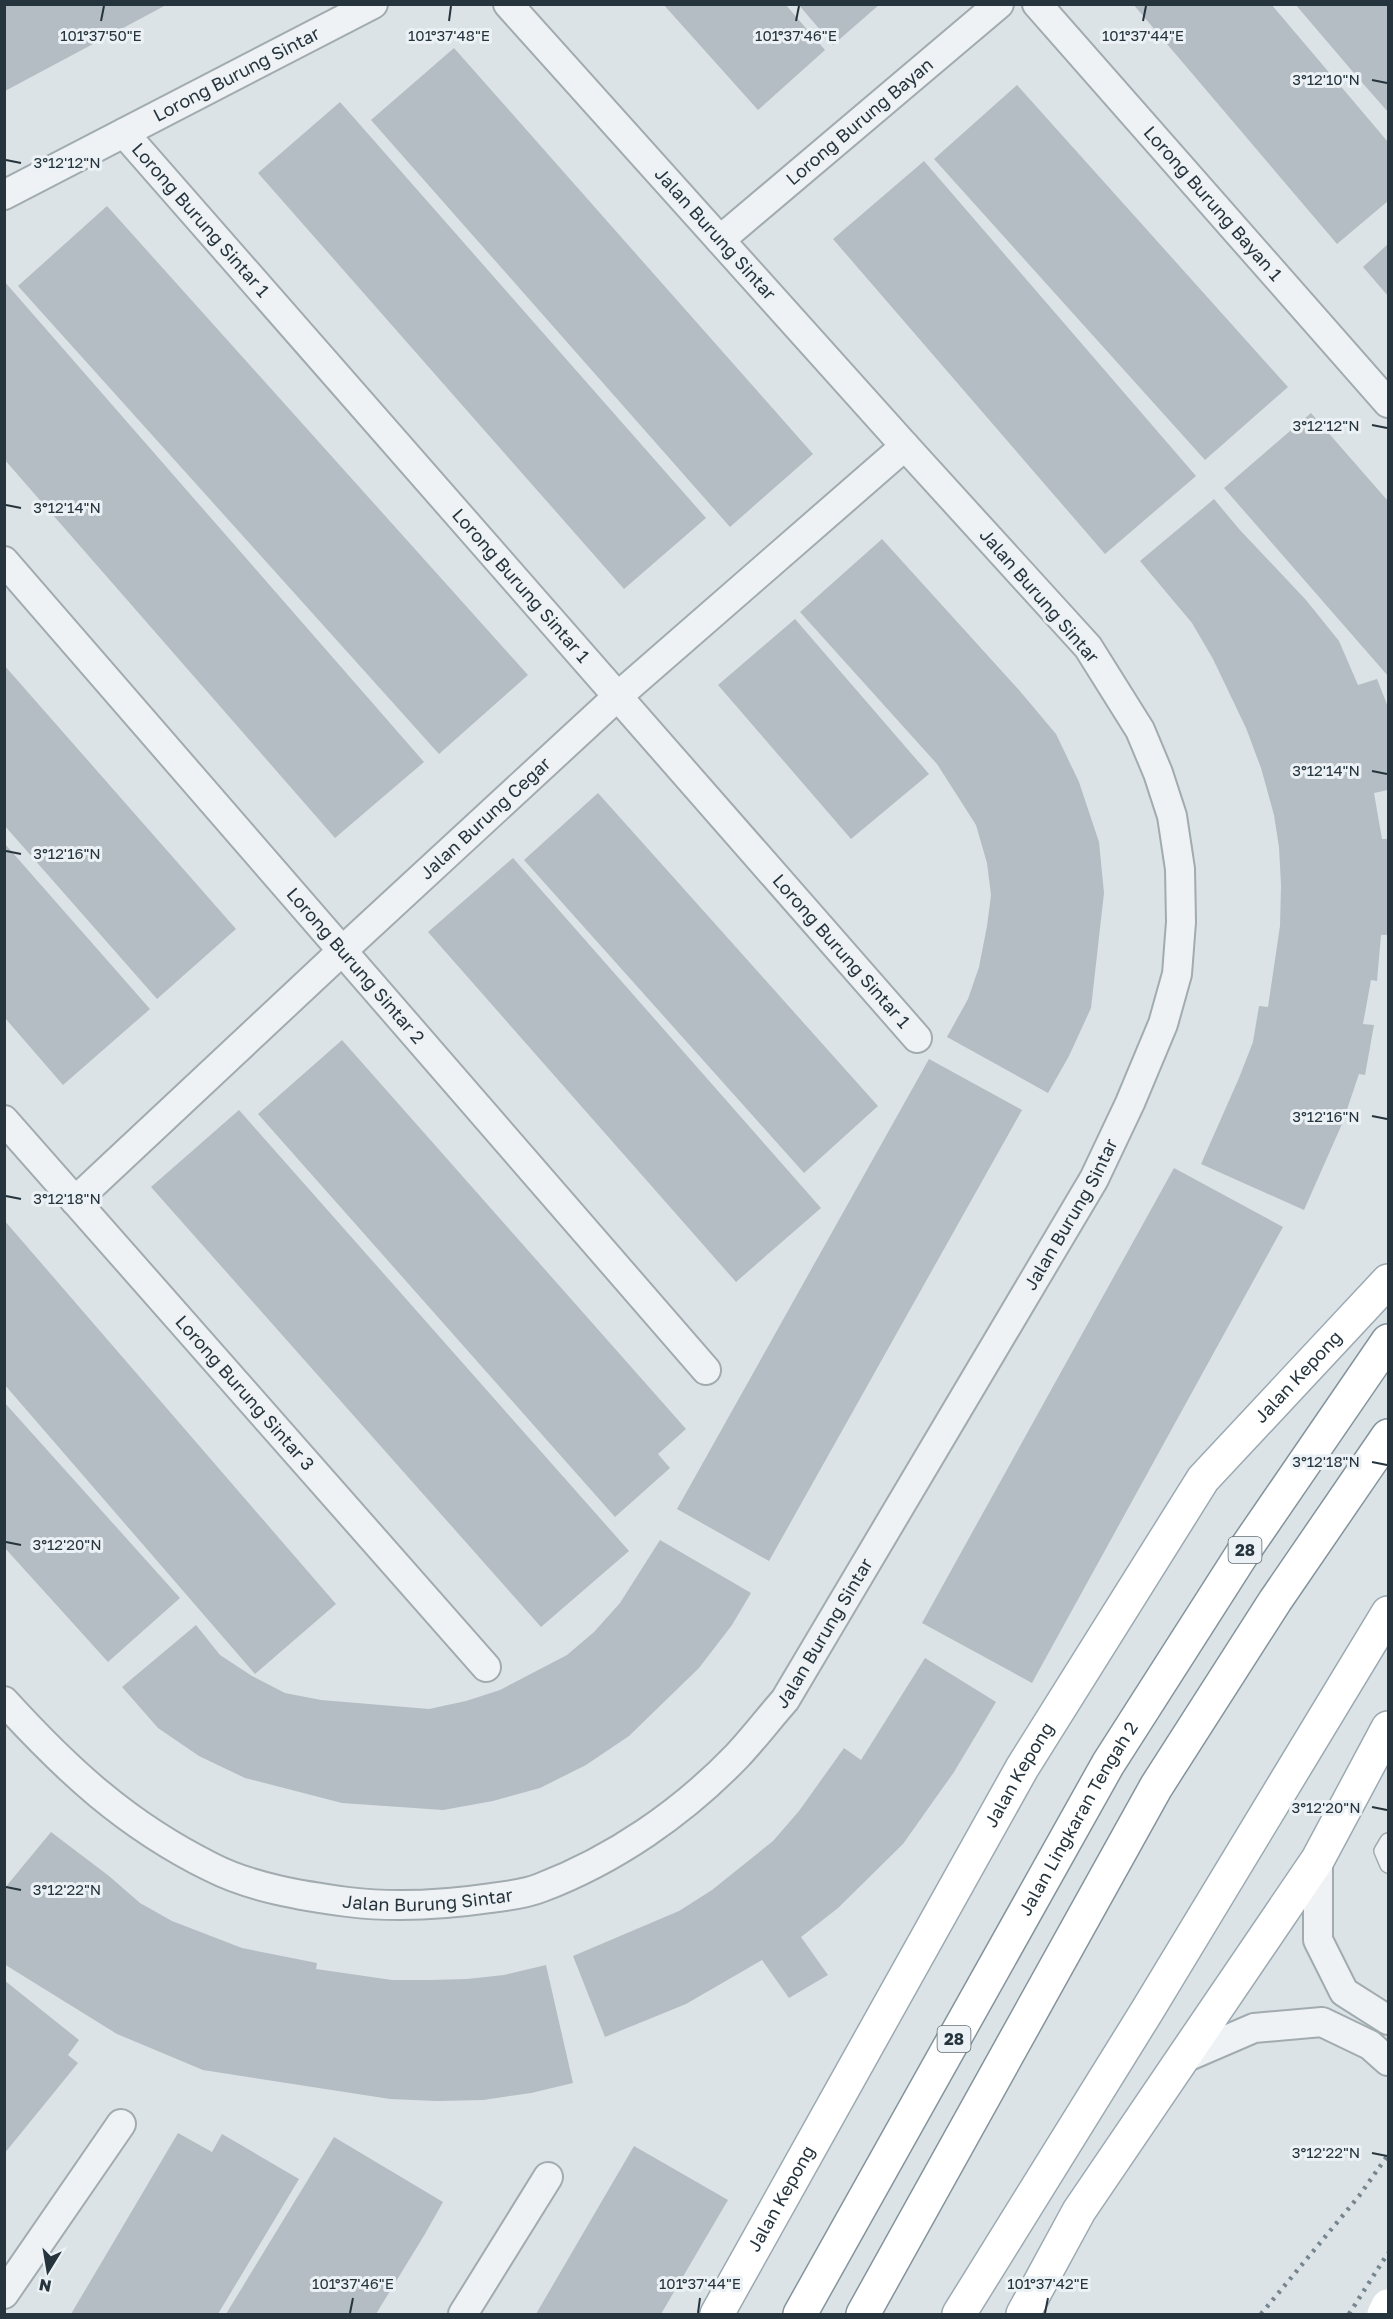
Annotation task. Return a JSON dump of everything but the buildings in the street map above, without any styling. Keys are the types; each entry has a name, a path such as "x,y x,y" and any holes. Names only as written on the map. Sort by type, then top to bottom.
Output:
{"main road":[{"name":"Jalan Kepong","path":"717,2314 1022,1768 1203,1479 1389,1281"},
{"name":"Jalan Lingkaran Tengah 2","path":"800,2314 1108,1764 1244,1551 1389,1341"},
{"path":"863,2314 1156,1787 1275,1601 1389,1436"},
{"path":"959,2314 1147,2011 1389,1613"},
{"path":"1023,2314 1079,2211 1318,1859 1389,1728"},
{"path":"1384,2314 1389,2306"}],"street":[{"name":"Lorong Burung Sintar","path":"4,195 373,4"},
{"name":"Jalan Burung Sintar","path":"4,1701 55,1756 95,1792 151,1833 213,1868 295,1893 379,1905 425,1906 504,1896 539,1889 628,1846 654,1828 738,1756 785,1700 1094,1179 1130,1103 1163,1024 1177,974 1181,922 1180,869 1172,816 1158,773 1140,730 1088,647 508,4"},
{"name":"Lorong Burung Bayan","path":"720,240 999,4"},
{"name":"Lorong Burung Bayan 1","path":"1037,4 1389,403"},
{"name":"Lorong Burung Sintar 1","path":"124,133 917,1038"},
{"name":"Jalan Burung Cegar","path":"75,1201 617,698 905,446"},
{"name":"Lorong Burung Sintar 2","path":"4,561 706,1370"},
{"name":"Lorong Burung Sintar 3","path":"4,1120 486,1667"},
{"path":"1318,1859 1318,1940 1344,1992 1389,2020"},
{"path":"1182,2059 1254,2028 1322,2022 1370,2045 1389,2061"},
{"path":"4,2294 121,2124"},
{"path":"464,2314 548,2177"}],"lane":[{"path":"1389,1841 1382,1851 1389,1865"}],"railway":[{"path":"1261,2314 1359,2196 1388,2155"},
{"path":"1349,2314 1388,2253"}]}
